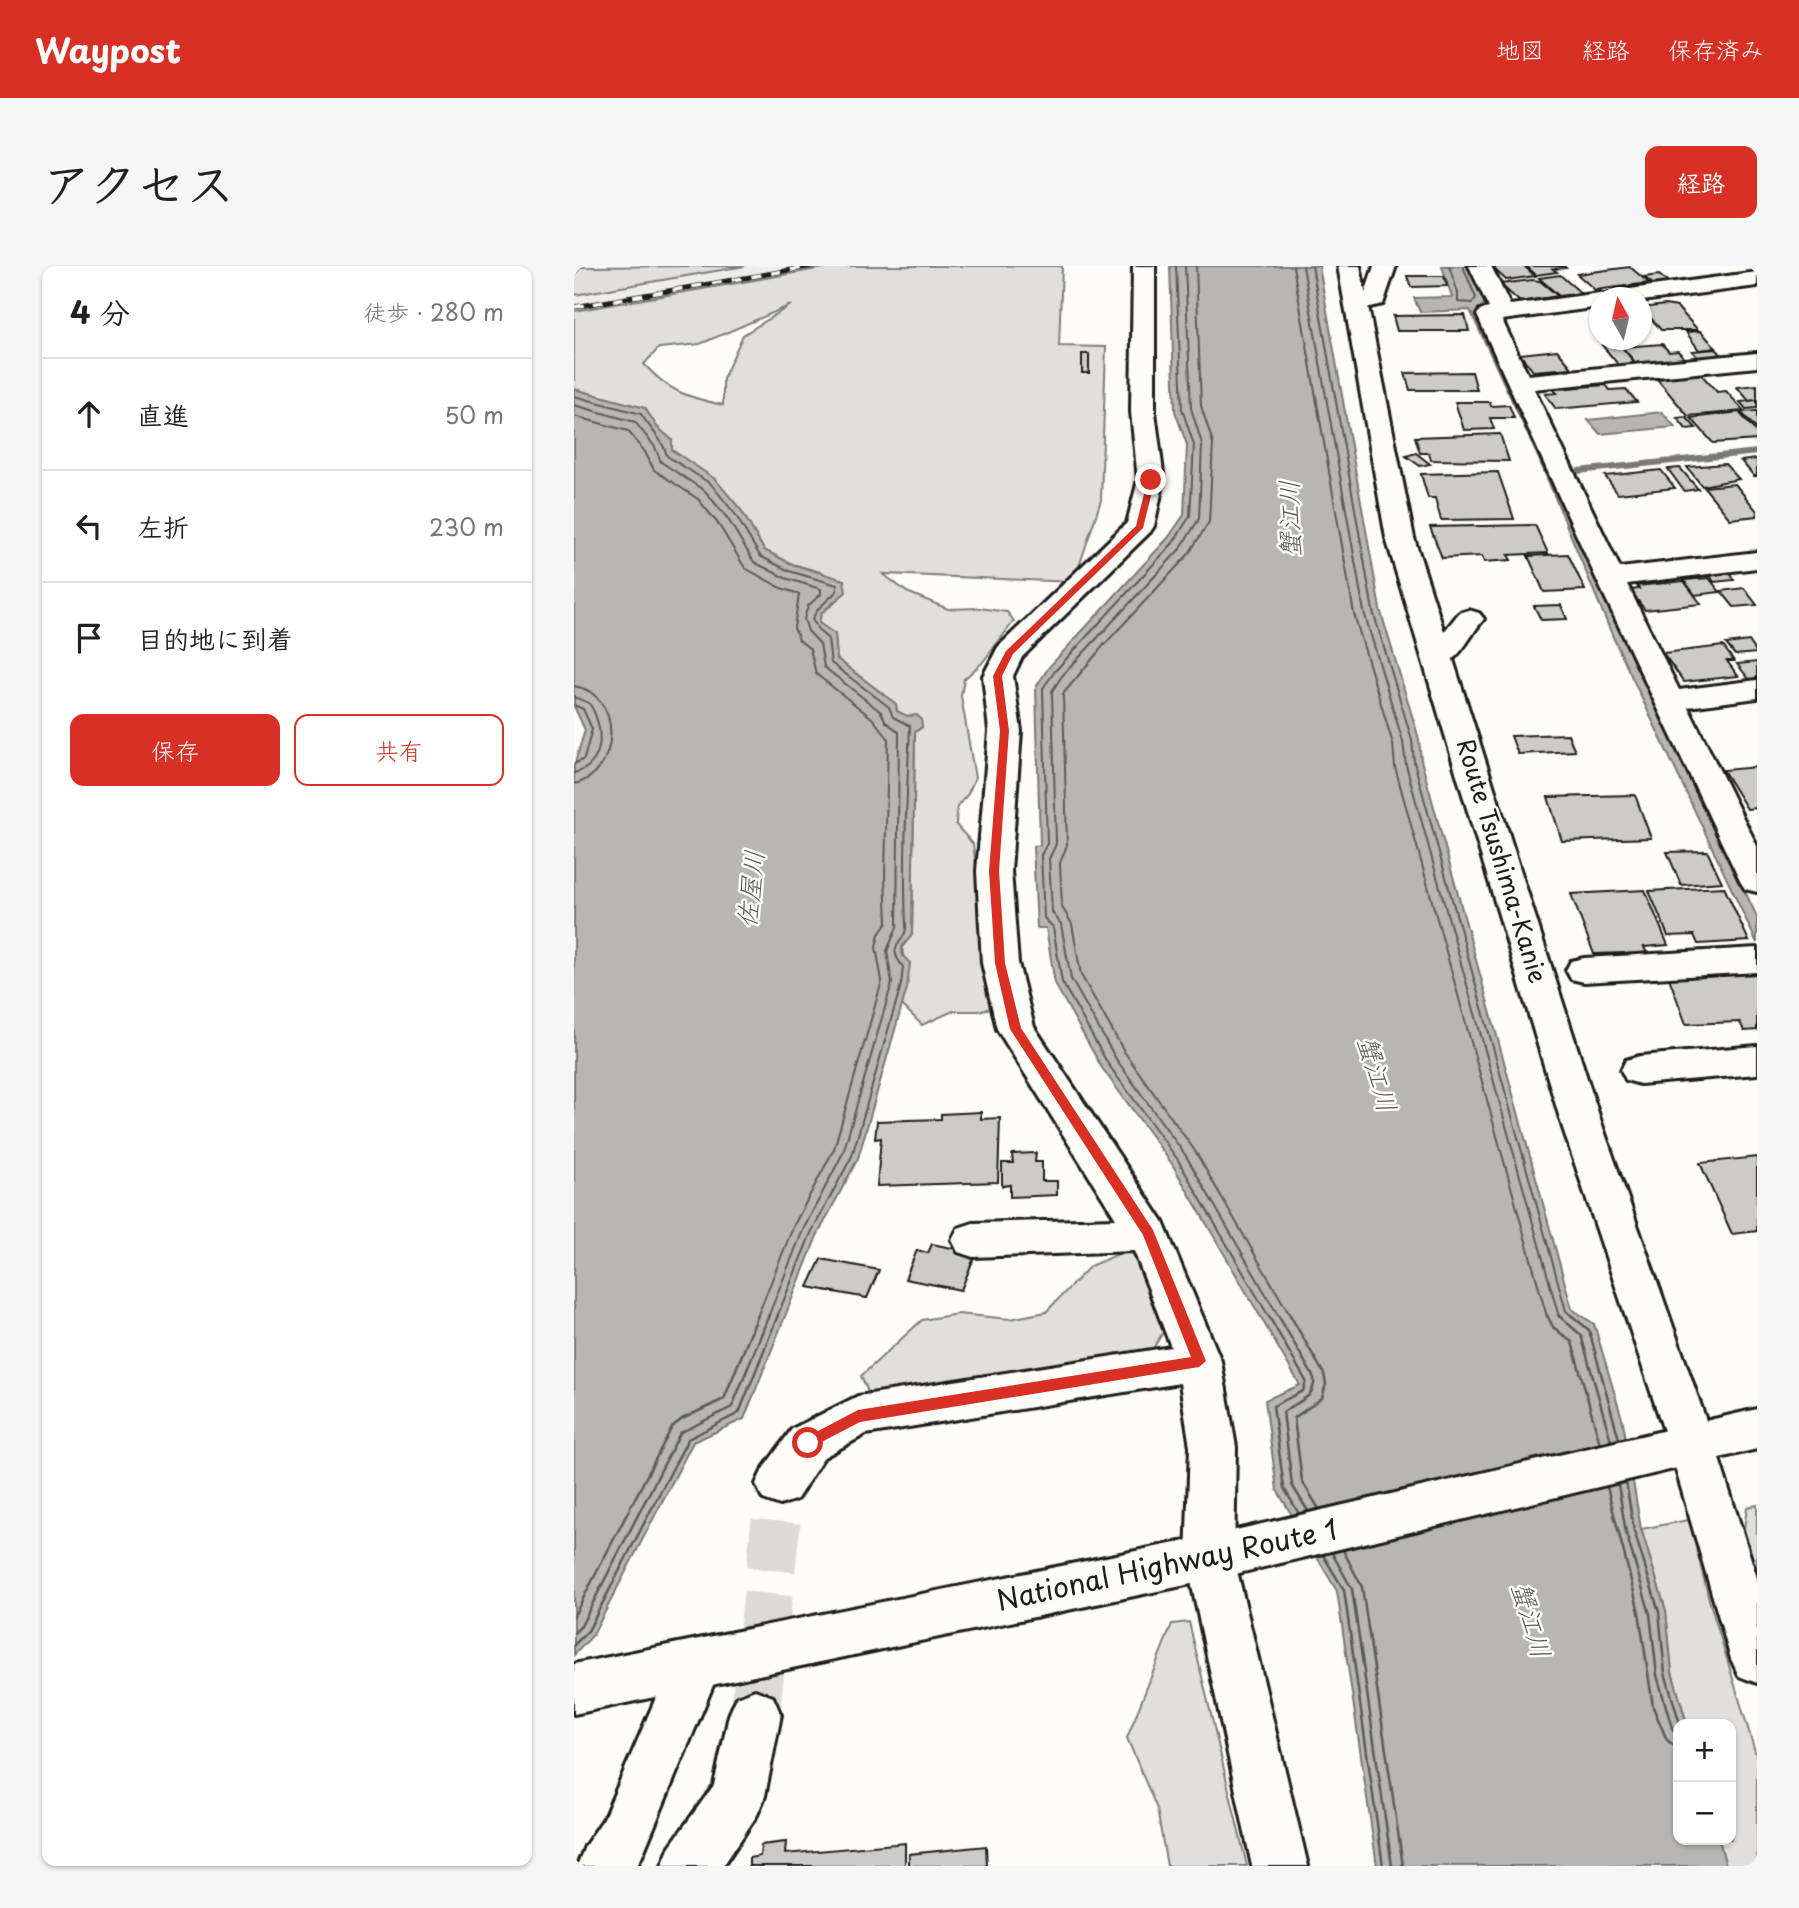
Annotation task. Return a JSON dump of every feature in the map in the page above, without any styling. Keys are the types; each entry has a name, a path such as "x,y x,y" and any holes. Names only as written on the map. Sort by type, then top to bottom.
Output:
{"main road":[{"path":"1144,266 1143,412 1151,480 1140,527 1009,653 998,676 1005,731 994,871 1000,963 1016,1029 1148,1234 1199,1361 1213,1447 1210,1558 1280,1866"},
{"name":"Route Tsushima-Kanie","path":"1349,266 1400,538 1581,1122 1692,1446 1757,1659"},
{"path":"1356,302 1375,299 1385,266"},
{"path":"1480,266 1503,313"},
{"path":"1707,266 1747,302"},
{"path":"1652,293 1757,278"},
{"path":"1589,301 1488,315 1671,701 1747,836 1757,881"},
{"path":"1520,383 1757,360"},
{"path":"1611,578 1757,560"},
{"path":"1438,659 1469,619"},
{"path":"1671,701 1757,689"},
{"path":"1584,970 1757,960"},
{"path":"1640,1070 1757,1060"},
{"path":"973,1240 1148,1234"},
{"path":"780,1484 808,1443 858,1416 1199,1361"},
{"name":"National Highway Route 1","path":"574,1689 1210,1558 1757,1429"},
{"path":"605,1866 622,1837 683,1668"},
{"path":"690,1866 738,1796 755,1715"}],"shaded area":[{"path":"745,266 835,266 574,311 574,295"},
{"path":"745,266 574,295 574,275 581,267"},
{"path":"835,266 1062,266 1059,346 1106,347 1101,500 1074,582 883,574 907,592 948,609 980,608 1007,612 1014,621 982,663 964,679 961,696 975,778 968,794 957,807 956,825 973,844 996,1007 978,1011 953,1011 922,1025 901,1004 907,988 902,946 912,935 915,732 922,727 897,711 896,704 837,659 835,634 819,624 821,613 835,603 824,573 792,564 764,550 741,510 672,450 672,440 657,427 645,408 574,389 574,311","holes":["791,305 743,335 723,379 723,405 679,392 644,364 659,348 700,344"]},
{"path":"1135,1247 1165,1329 1152,1350 872,1401 861,1376 922,1320 958,1314 1010,1319 1046,1312 1090,1266"},
{"path":"1757,1505 1757,1576 1744,1529 1747,1507"},
{"path":"1689,1520 1710,1603 1757,1758 1757,1866 1726,1866 1720,1845 1736,1845 1736,1719 1686,1719 1672,1672 1666,1611 1641,1529"},
{"path":"1189,1622 1247,1866 1167,1866 1157,1809 1127,1738 1172,1624"}],"water":[{"name":"蟹江川","path":"1170,266 1319,266 1380,609 1419,739 1421,760 1572,1309 1594,1324 1623,1422 1641,1529 1666,1611 1672,1672 1686,1719 1673,1719 1673,1845 1720,1845 1726,1866 1377,1866 1337,1591 1277,1490 1265,1400 1300,1385 1172,1164 1102,1068 1055,984 1046,928 1037,928 1033,846 1040,845 1036,687 1049,667 1168,538 1184,515 1187,445 1175,411"},
{"path":"1442,266 1469,266 1486,303 1478,309 1548,459 1627,640 1757,917 1757,943 1613,637 1539,459 1470,310 1420,312 1414,298 1452,297"},
{"name":"佐屋川","path":"574,389 645,408 657,427 672,440 672,450 715,479 741,510 764,550 792,564 844,580 846,592 821,613 819,623 835,634 837,659 896,704 897,711 907,716 917,715 921,719 922,727 915,732 912,935 902,947 902,955 910,963 907,988 858,1158 817,1236 744,1419 693,1442 593,1635 574,1655 574,766 585,730 574,706"},
{"path":"1662,412 1675,427 1600,434 1588,420"}],"building":[{"path":"1524,266 1535,276 1506,280 1493,268"},
{"path":"1526,266 1564,266 1566,268 1536,275"},
{"path":"1630,267 1649,283 1592,287 1577,274"},
{"path":"1560,275 1581,293 1559,296 1539,278"},
{"path":"1659,275 1669,283 1654,285 1644,277"},
{"path":"1407,276 1444,276 1447,286 1411,287"},
{"path":"1540,281 1558,296 1520,302 1500,284"},
{"path":"1652,307 1677,307 1698,330 1661,330 1652,320"},
{"path":"1465,315 1469,331 1397,331 1393,316"},
{"path":"1701,331 1716,348 1699,350 1686,332"},
{"path":"1662,344 1669,352 1678,351 1687,361 1644,365 1642,362 1635,362 1625,350 1652,350 1652,345"},
{"path":"1716,349 1725,358 1700,360 1692,351"},
{"path":"1557,350 1572,368 1533,371 1520,354"},
{"path":"1606,350 1624,350 1637,366 1621,368"},
{"path":"1082,354 1089,354 1089,373 1082,373"},
{"path":"1472,372 1477,390 1410,390 1405,373"},
{"path":"1699,372 1717,392 1726,391 1744,411 1688,416 1657,379"},
{"path":"1606,385 1610,390 1626,389 1637,402 1556,409 1545,394 1557,393 1553,389"},
{"path":"1757,385 1757,400 1749,401 1737,387"},
{"path":"1757,400 1757,408 1746,409 1740,402"},
{"path":"1455,402 1509,405 1514,418 1490,418 1494,429 1464,430"},
{"path":"1757,411 1757,430 1741,412"},
{"path":"1739,412 1757,433 1757,440 1713,443 1691,418"},
{"path":"1686,417 1696,428 1686,429 1677,418"},
{"path":"1500,434 1509,461 1431,460 1429,453 1420,453 1415,437"},
{"path":"1416,453 1430,464 1420,466 1406,456"},
{"path":"1757,459 1757,476 1754,476 1741,461"},
{"path":"1725,464 1739,479 1702,486 1687,467"},
{"path":"1680,468 1698,489 1684,491 1668,469"},
{"path":"1661,470 1675,488 1618,494 1605,476"},
{"path":"1498,472 1514,519 1441,520 1435,498 1428,498 1421,474"},
{"path":"1735,484 1757,511 1757,516 1730,519 1704,487"},
{"path":"1535,525 1548,553 1508,555 1511,560 1484,562 1482,556 1442,558 1430,527"},
{"path":"1568,554 1585,590 1544,592 1528,556"},
{"path":"1729,572 1734,580 1714,582 1709,574"},
{"path":"1709,578 1720,592 1695,595 1684,580"},
{"path":"1684,581 1701,604 1645,610 1630,590 1639,589 1637,586"},
{"path":"1744,588 1757,605 1734,607 1721,591"},
{"path":"1561,605 1567,619 1541,620 1534,606"},
{"path":"1749,641 1757,653 1735,655 1726,644"},
{"path":"1723,646 1734,661 1727,661 1738,676 1684,682 1663,653"},
{"path":"1757,662 1757,678 1749,679 1737,664"},
{"path":"1568,734 1575,751 1518,754 1511,736"},
{"path":"1757,767 1757,808 1747,809 1723,770"},
{"path":"1635,795 1651,838 1562,841 1548,797"},
{"path":"1707,851 1722,882 1681,885 1667,852"},
{"path":"1724,887 1749,941 1698,944 1694,935 1668,936 1649,891"},
{"path":"1645,890 1668,945 1644,947 1650,960 1628,961 1624,953 1594,954 1571,894"},
{"path":"1757,971 1757,1030 1744,1031 1740,1022 1686,1024 1668,975"},
{"path":"981,1112 981,1119 1000,1118 998,1182 877,1186 881,1138 875,1139 877,1121 941,1119 941,1114"},
{"path":"1036,1153 1035,1162 1042,1162 1042,1181 1057,1181 1057,1195 1010,1197 1010,1185 1002,1186 1002,1163 1013,1163 1012,1154"},
{"path":"1757,1157 1757,1231 1732,1234 1700,1163"},
{"path":"932,1244 976,1253 961,1290 905,1279 917,1250 928,1253"},
{"path":"821,1259 879,1270 867,1298 808,1287"},
{"path":"786,1842 785,1854 905,1843 905,1866 749,1866 749,1858 760,1856 761,1845"},
{"path":"986,1846 987,1866 909,1866 909,1854"}],"waterway":[{"path":"1578,471 1757,452"}],"tunnel":[{"path":"755,1715 780,1484"}],"railway":[{"path":"574,307 814,266"}],"route":[{"path":"808,1443 858,1416 1199,1361 1148,1234 1016,1029 1000,963 994,871 1005,731 998,676 1009,653 1140,527 1151,480"}]}
